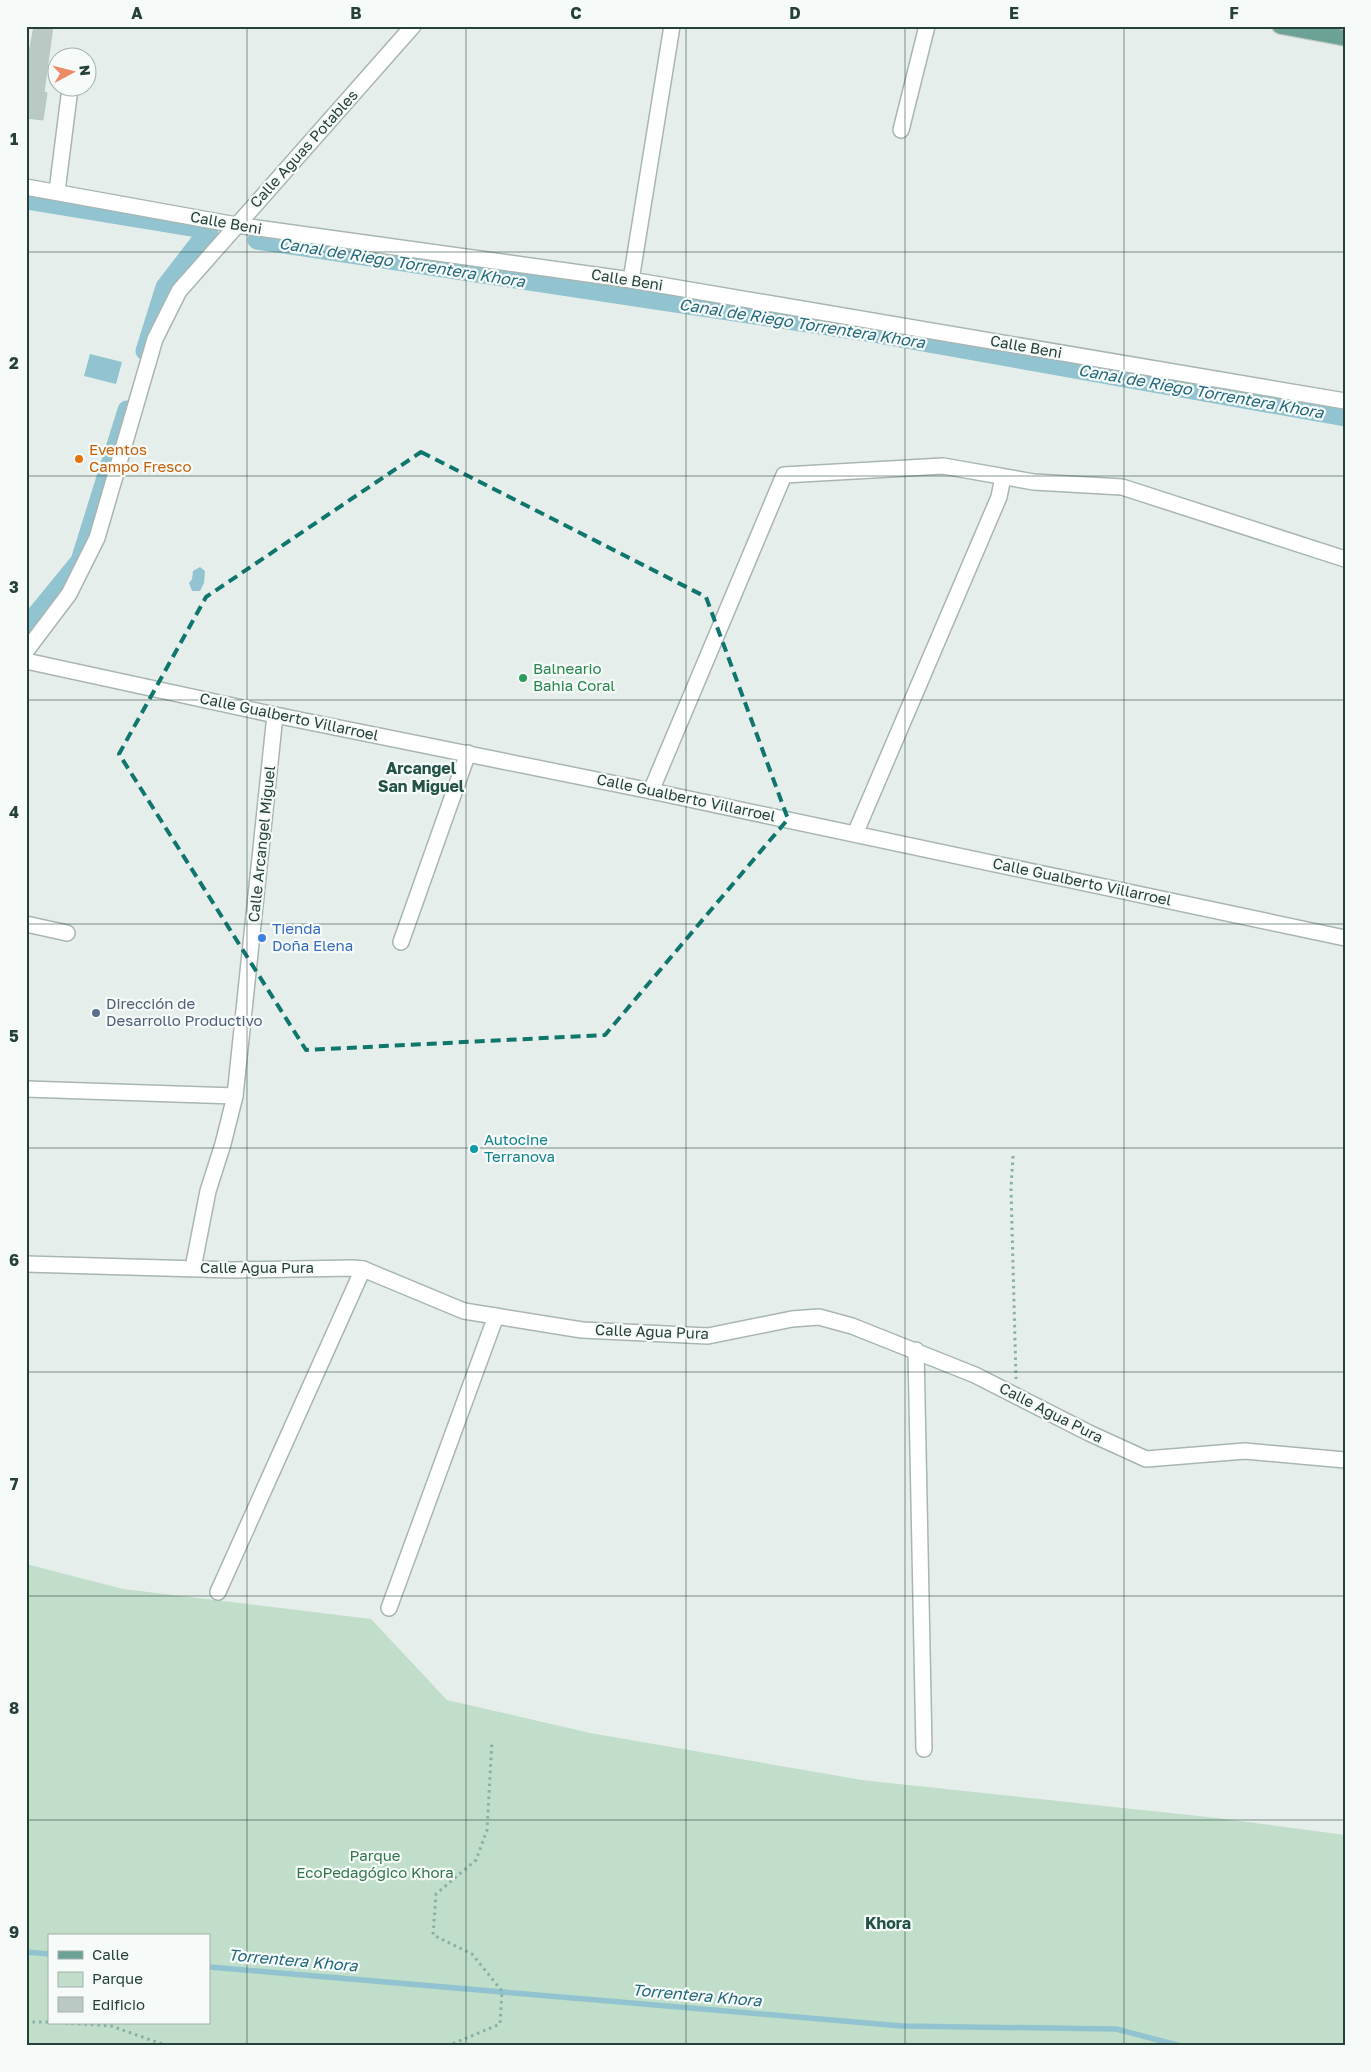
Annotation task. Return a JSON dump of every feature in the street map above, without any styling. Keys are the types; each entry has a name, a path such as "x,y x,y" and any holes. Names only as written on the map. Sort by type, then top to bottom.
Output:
{"main road":[{"path":"1280,26 1345,38"}],"street":[{"name":"Calle Aguas Potables","path":"26,651 69,594 97,538 155,339 179,291 413,26"},
{"path":"631,280 672,26"},
{"path":"901,130 927,26"},
{"path":"57,192 69,98"},
{"name":"Calle Beni","path":"26,187 236,225 631,280 1345,401"},
{"path":"651,790 784,475 943,466 1034,482 1122,487 1345,559"},
{"path":"855,834 999,497 1003,477"},
{"name":"Calle Gualberto Villarroel","path":"26,661 275,715 651,790 1345,938"},
{"name":"Calle Arcangel Miguel","path":"193,1268 208,1191 223,1144 234,1096 275,715"},
{"path":"401,942 468,753"},
{"path":"26,924 67,933"},
{"path":"26,1089 234,1096"},
{"name":"Calle Agua Pura","path":"26,1264 233,1270 362,1269 464,1311 582,1330 708,1336 792,1319 819,1317 852,1326 975,1375 1146,1459 1244,1451 1345,1460"},
{"path":"218,1592 362,1269"},
{"path":"388,1608 496,1316"},
{"path":"916,1350 924,1749"}],"path":[{"path":"1013,1156 1011,1188 1016,1395"},
{"path":"447,2046 500,2024 502,1991 472,1954 433,1935 436,1894 476,1860 487,1830 492,1741"},
{"path":"26,2022 48,2022"},
{"path":"80,2024 111,2026 168,2046"}],"highlighted area":[{"path":"421,452 706,597 788,819 605,1035 306,1050 119,754 206,597"}],"green space":[{"name":"Parque EcoPedagógico Khora","path":"26,1564 123,1589 371,1619 447,1700 590,1733 862,1780 1217,1818 1345,1835 1345,2046 26,2046"}],"water":[{"path":"90,354 122,362 116,384 84,376"},
{"path":"200,567 205,571 204,583 200,591 192,591 189,583 192,579 193,571"}],"building":[{"path":"34,26 53,26 50,48 48,48 44,92 47,93 43,120 26,118 26,47 30,48"}],"waterway":[{"name":"Canal de Riego Torrentera Khora","path":"26,200 209,230 165,287 145,351"},
{"name":"Canal de Riego Torrentera Khora","path":"257,240 861,331 1345,417"},
{"name":"Canal de Riego Torrentera Khora","path":"26,627 80,561 127,410"},
{"name":"Torrentera Khora","path":"26,1952 48,1954"},
{"name":"Torrentera Khora","path":"210,1967 902,2026 1116,2029 1181,2046"}],"place":[{"name":"Eventos Campo Fresco","path":"79,459"},
{"name":"Balneario Bahia Coral","path":"523,678"},
{"name":"Tienda Doña Elena","path":"262,938"},
{"name":"Dirección de Desarrollo Productivo","path":"96,1013"},
{"name":"Autocine Terranova","path":"474,1149"}],"district":[{"name":"Arcangel San Miguel","path":"421,777"},
{"name":"Khora","path":"888,1923"}]}
